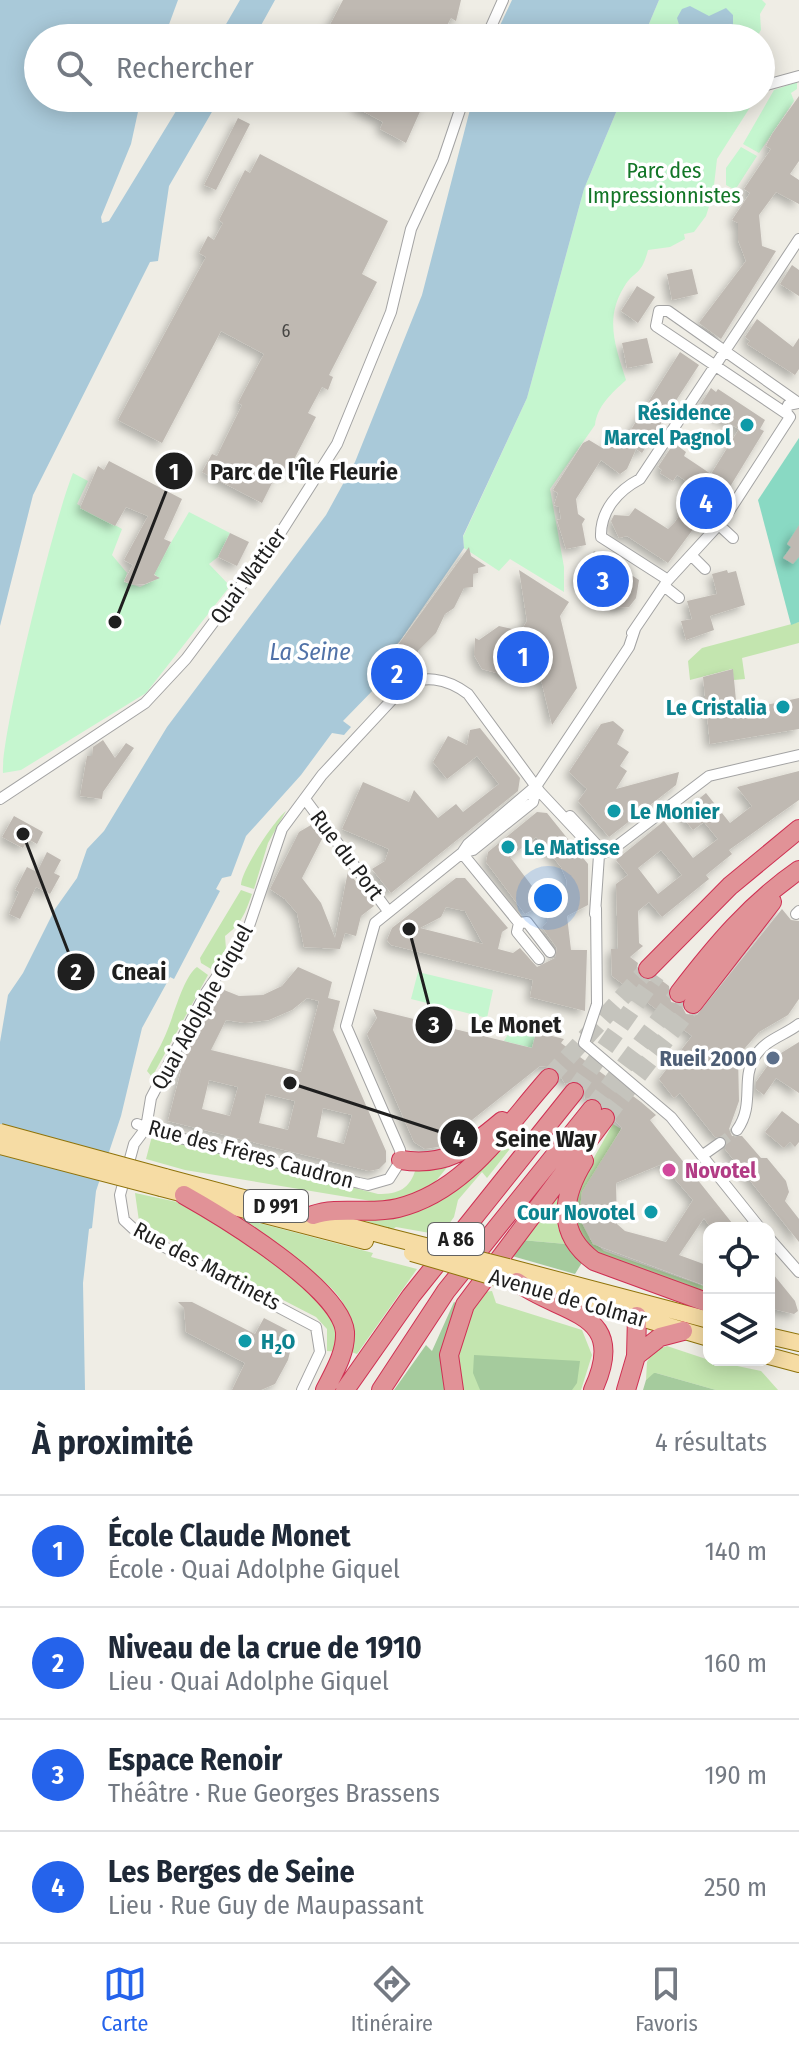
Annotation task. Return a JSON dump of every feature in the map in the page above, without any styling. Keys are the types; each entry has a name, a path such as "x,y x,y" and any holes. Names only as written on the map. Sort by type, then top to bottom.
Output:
{"highway":[{"path":"652,972 730,886 799,829"},
{"path":"686,998 737,921 766,893 799,871"},
{"path":"313,1215 328,1210 385,1211 438,1192 492,1147 545,1083 461,1152 432,1163 401,1160"},
{"name":"A 86","path":"345,1390 411,1296 574,1092"},
{"path":"598,1119 594,1144 568,1192 565,1219 569,1236 579,1250 594,1261 703,1301"},
{"path":"454,1390 449,1355 465,1305 598,1119"},
{"name":"A 86","path":"381,1390 446,1291 598,1119"},
{"path":"184,1195 218,1215 309,1281 336,1307 345,1333 344,1347 325,1390"},
{"path":"509,1276 578,1311 593,1323 603,1350 593,1390"},
{"path":"626,1390 636,1356 636,1308"},
{"path":"636,1356 660,1337 683,1331"}],"main road":[{"name":"D 991","path":"0,1132 163,1183 184,1195 383,1240"},
{"name":"D 991","path":"0,1146 313,1215 383,1240"},
{"name":"Avenue de Colmar","path":"383,1240 636,1308 703,1319"},
{"name":"Avenue de Colmar","path":"636,1308 683,1331 703,1336"},
{"path":"775,1353 799,1351"},
{"path":"775,1356 799,1364"}],"street":[{"path":"492,24 503,0"},
{"path":"775,83 799,76"},
{"name":"Quai Wattier","path":"0,799 145,703 186,659 281,532 337,444 391,312 418,207 443,160 459,112"},
{"path":"679,598 666,583 601,537 600,522 625,485 640,479 799,239"},
{"path":"792,416 656,326 659,311 668,311 798,402"},
{"path":"792,416 788,405 798,402"},
{"path":"401,1160 346,1026 375,923 462,853 473,850 533,802 540,770 607,684 635,629 666,583 719,525 792,416"},
{"path":"719,525 733,538"},
{"path":"691,555 705,569"},
{"name":"Quai Adolphe Giquel","path":"142,1126 151,1098 205,994 247,932 279,835 322,775 401,690 424,679 449,683 468,694 537,785 546,789 596,844 599,855"},
{"path":"755,1222 653,1098 584,1043 596,1012 598,988 596,908 599,855 613,849 709,776 799,755"},
{"name":"Rue du Port","path":"305,799 388,911"},
{"path":"462,853 519,923"},
{"path":"519,923 527,922 550,952"},
{"path":"519,923 517,932 539,959"},
{"path":"737,1130 747,1112 754,1058 778,1035 799,1024"},
{"name":"Rue des Frères Caudron","path":"142,1126 368,1185 389,1179 401,1160"},
{"name":"Rue des Martinets","path":"142,1126 120,1195 124,1220 138,1233 310,1321 321,1343 302,1390"},
{"path":"703,1155 720,1143"},
{"path":"775,1245 799,1272"},
{"path":"784,1340 799,1330"}],"green space":[{"path":"659,0 762,0 766,4 760,14 761,24 649,24"},
{"path":"797,82 797,89 791,93 794,101 759,153 743,144 761,112 775,112 775,90"},
{"name":"Parc des Impressionnistes","path":"616,112 747,112 717,159 713,194 706,216 694,232 684,234 685,239 670,247 648,250 643,265 628,281 618,299 614,311 614,334 626,380 602,406 595,425 550,489 564,567 564,592 510,559 499,571 464,548 463,537 527,398 584,189"},
{"path":"741,147 757,156 735,190 726,185 726,168"},
{"path":"799,438 799,622 791,625 758,500"},
{"path":"73,473 88,481 77,504 122,529 112,555 127,573 124,582 140,587 159,578 153,573 189,512 230,533 218,557 209,564 230,586 146,693 21,770 3,773 10,717 30,626"},
{"path":"799,622 799,643 742,658 745,679 734,680 732,669 690,680 688,661 702,648"},
{"path":"286,811 268,843 254,889 241,885 259,847"},
{"path":"241,890 252,894 245,913 225,936 226,949 211,969 201,963 200,958"},
{"path":"197,967 208,975 152,1077 147,1071 187,980"},
{"path":"418,972 493,990 487,1018 411,999"},
{"path":"517,1019 563,1030 565,1034 538,1029 532,1048 504,1041"},
{"path":"613,1124 621,1129 590,1183 590,1239 604,1251 703,1286 703,1291 610,1260 587,1247 572,1221 575,1191"},
{"path":"517,1126 524,1131 487,1178 482,1172 458,1200 454,1217 441,1235 393,1229 362,1220 363,1216 400,1213"},
{"path":"152,1136 378,1194 403,1189 416,1168 453,1160 427,1192 389,1204 185,1170 146,1159"},
{"path":"559,1190 556,1215 566,1244 521,1240"},
{"path":"135,1193 191,1205 220,1220 313,1291 340,1332 339,1352 327,1351 327,1329 316,1317 192,1253 139,1221"},
{"path":"247,1220 373,1253 371,1257 417,1269 357,1354 351,1352 348,1315 336,1293 312,1272 245,1226"},
{"path":"521,1240 566,1244 583,1261 575,1274 512,1256"},
{"path":"492,1291 496,1303 582,1330 592,1355 581,1390 463,1390 459,1361 461,1338 484,1292"},
{"path":"454,1302 458,1304 442,1357 447,1390 394,1390 426,1345 432,1351"},
{"path":"667,1346 703,1358 703,1366 737,1366 761,1371 778,1390 716,1390 656,1373 646,1380 647,1362 653,1351"},
{"path":"474,1355 580,1361 577,1383 572,1390 480,1390 473,1373"},
{"path":"654,1373 716,1390 643,1390 646,1380"}],"water":[{"path":"0,0 178,0 169,24 24,24 24,112 138,112 131,144 101,217 102,223 109,221 175,112 212,112 169,186 158,261 150,262 33,495 0,626"},
{"path":"240,0 275,0 262,24 226,24"},
{"path":"512,0 659,0 649,24 501,24"},
{"path":"690,6 709,16 726,8 733,15 733,24 679,24 677,18 682,9"},
{"name":"La Seine","path":"469,112 616,112 584,189 527,398 463,536 464,548 400,641 381,661 378,685 343,721 351,727 344,735 332,733 301,775 246,836 231,876 222,878 216,889 220,891 174,979 170,977 142,1028 121,1116 96,1191 92,1228 89,1229 83,1283 85,1390 0,1390 0,1042 8,995 23,973 55,909 77,878 87,849 104,831 167,727 326,515 355,462 422,295"}],"building":[{"path":"343,0 461,0 456,21 451,18 448,24 330,24"},
{"path":"799,96 799,161 790,174 799,180 799,204 776,192 759,215 762,246 776,251 721,339 699,323 746,261 738,240 738,223 732,220 750,193 744,189 771,149 766,146 772,134"},
{"path":"364,112 420,112 406,143 380,129 383,122"},
{"path":"238,118 250,124 216,190 204,185"},
{"path":"260,154 388,221 362,274 377,282 329,375 333,377 328,390 322,387 308,413 316,417 286,475 278,471 262,503 202,472 212,454 217,456 242,405 238,403 264,354 221,331 162,443 118,420 206,257 199,253 208,236 214,240 223,223 219,220 245,170 250,173"},
{"path":"792,265 799,270 799,296 780,284"},
{"path":"692,269 698,294 672,300 667,274"},
{"path":"637,286 655,297 638,323 621,311"},
{"path":"757,319 793,347 799,338 799,369 795,375 747,344 750,341 745,337"},
{"path":"647,338 653,363 627,368 622,343"},
{"path":"680,352 699,365 642,453 636,449 627,469 620,474 601,460 576,499 578,514 585,519 582,524 586,545 566,549 557,520 561,519 559,507 554,505 558,493 553,490 583,443 589,440 604,449 615,433 626,434 632,428"},
{"path":"711,388 716,392 718,389 765,420 760,429 764,431 714,513 708,509 668,563 627,536 619,538 611,521 614,515 629,516 635,508 668,529 675,522 697,488 677,475 673,481 660,473 662,470 658,467 674,443 686,452 684,456 711,474 739,429 699,407"},
{"path":"109,461 182,499 164,539 171,542 154,575 160,578 145,584 133,585 124,581 133,565 124,560 148,516 126,507 115,526 80,508 98,466 104,470"},
{"path":"799,525 799,557 793,564 783,558 791,547 787,544"},
{"path":"230,533 249,542 237,566 218,557"},
{"path":"469,547 471,556 486,566 478,568 478,573 473,574 473,587 464,588 436,633 418,651 419,660 405,668 405,674 382,667"},
{"path":"594,551 639,580 636,598 629,607 615,608 608,591 579,583 576,579"},
{"path":"519,570 569,602 560,616 577,688 552,725 533,647 508,676 482,669 474,655 475,638 479,640 499,626 521,631 527,621"},
{"path":"727,570 728,573 736,571 745,605 710,616 714,630 686,640 681,621 692,619 687,601 717,594 712,574"},
{"name":"Le Cristalia","path":"733,669 737,711 799,698 799,729 710,744 703,677"},
{"path":"613,721 624,730 617,744 629,752 620,766 627,771 616,789 679,772 676,785 609,837 578,801 587,789 569,772 601,724"},
{"path":"480,728 520,778 518,791 391,893 372,869 385,861 389,849 342,829 363,782 409,802 414,790 438,818 456,804 463,812 499,784 477,756 447,779 433,762 448,736 467,745 470,730"},
{"path":"103,740 115,758 126,743 134,748 103,792 102,799 80,796 87,756 92,756 93,747"},
{"path":"799,771 799,800 729,850 732,854 706,875 709,879 662,917 649,902 638,911 639,943 643,946 630,957 638,963 636,971 640,978 650,981 657,977 669,986 671,1002 681,1004 686,1014 697,1015 782,909 791,920 799,921 799,999 788,1015 759,1032 738,1056 739,1101 729,1129 732,1136 742,1136 761,1158 767,1158 786,1181 789,1192 785,1201 799,1219 799,1242 725,1149 726,1138 715,1137 680,1093 674,1098 659,1079 692,1036 612,976 611,949 618,949 616,884 628,875 616,860 664,821 693,858 718,839 704,822 693,830 680,814 706,793 730,823 752,806 737,787","holes":["661,850 682,875 658,894 638,868"]},
{"path":"537,812 547,813 588,864 588,905 567,916 571,950 587,950 585,1011 530,997 533,980 391,945 387,940 392,928 456,878 465,878 508,928 502,932 498,949 513,953 520,948 537,967 555,958 557,948 542,927 547,922 548,910 536,908 525,914 486,862 488,852","holes":["536,837 561,867 567,881 566,888 554,898 535,890 510,857","446,907 465,911 483,944 420,928 441,917"]},
{"path":"14,816 43,832 37,844 28,839 23,848 2,837"},
{"path":"311,825 323,837 302,878 321,903 335,938 348,871 374,906 361,916 356,936 345,933 340,949 304,947 297,913 285,899 270,889 299,832"},
{"path":"47,852 61,860 54,873 60,876 50,894 36,887 20,919 9,914 19,892 15,890 27,867 37,872"},
{"path":"298,967 332,982 328,998 340,1001 333,1030 386,1151 386,1162 379,1169 369,1171 168,1121 187,1047 219,988 239,996 263,995 282,986","holes":["307,998 319,1001 301,1072 211,1050 226,1020 245,1023 269,1020 292,1010","209,1080 238,1087 230,1116 202,1109","266,1094 295,1101 288,1130 259,1123","323,1108 352,1115 344,1144 317,1137"]},
{"path":"373,1009 532,1048 536,1032 564,1039 561,1043 656,1115 650,1120 731,1222 707,1222 704,1218 679,1255 703,1264 703,1285 593,1244 579,1217 582,1192 622,1128 616,1122 613,1109 603,1106 595,1097 585,1099 582,1083 575,1080 565,1084 556,1068 540,1066 438,1147 425,1149 414,1142 367,1034 377,1018","holes":["662,1164 693,1200 666,1242 625,1231 617,1224 616,1183"]},
{"path":"799,1042 799,1093 776,1078 764,1095 756,1089 756,1082 773,1058"},
{"path":"782,1111 799,1124 799,1142 795,1147 790,1142 784,1148 765,1132"},
{"path":"775,1276 795,1301 798,1311 794,1314 775,1309"},
{"name":"H₂O","path":"178,1302 192,1302 255,1334 264,1318 291,1332 282,1349 290,1352 288,1360 275,1384 261,1390 232,1390 245,1363 186,1332 184,1308"}],"tunnel":[{"path":"549,1078 648,969"},
{"path":"574,1092 656,975"},
{"path":"592,1109 679,993"},
{"path":"605,1118 693,1004"},
{"path":"720,1143 737,1130"}],"place":[{"name":"Résidence Marcel Pagnol","path":"747,425"},
{"name":"Les Berges de Seine","path":"706,503"},
{"name":"Espace Renoir","path":"603,581"},
{"name":"Parc de l'Île Fleurie","path":"115,622"},
{"name":"École Claude Monet","path":"523,657"},
{"name":"Niveau de la crue de 1910","path":"397,674"},
{"name":"Le Cristalia","path":"783,707"},
{"name":"Le Monier","path":"614,811"},
{"name":"Cneai","path":"23,834"},
{"name":"Le Matisse","path":"508,847"},
{"name":"Le Monet","path":"409,929"},
{"name":"Rueil 2000","path":"773,1058"},
{"name":"Seine Way","path":"290,1083"},
{"name":"Novotel","path":"669,1170"},
{"name":"Cour Novotel","path":"651,1212"},
{"name":"H₂O","path":"245,1341"}]}
